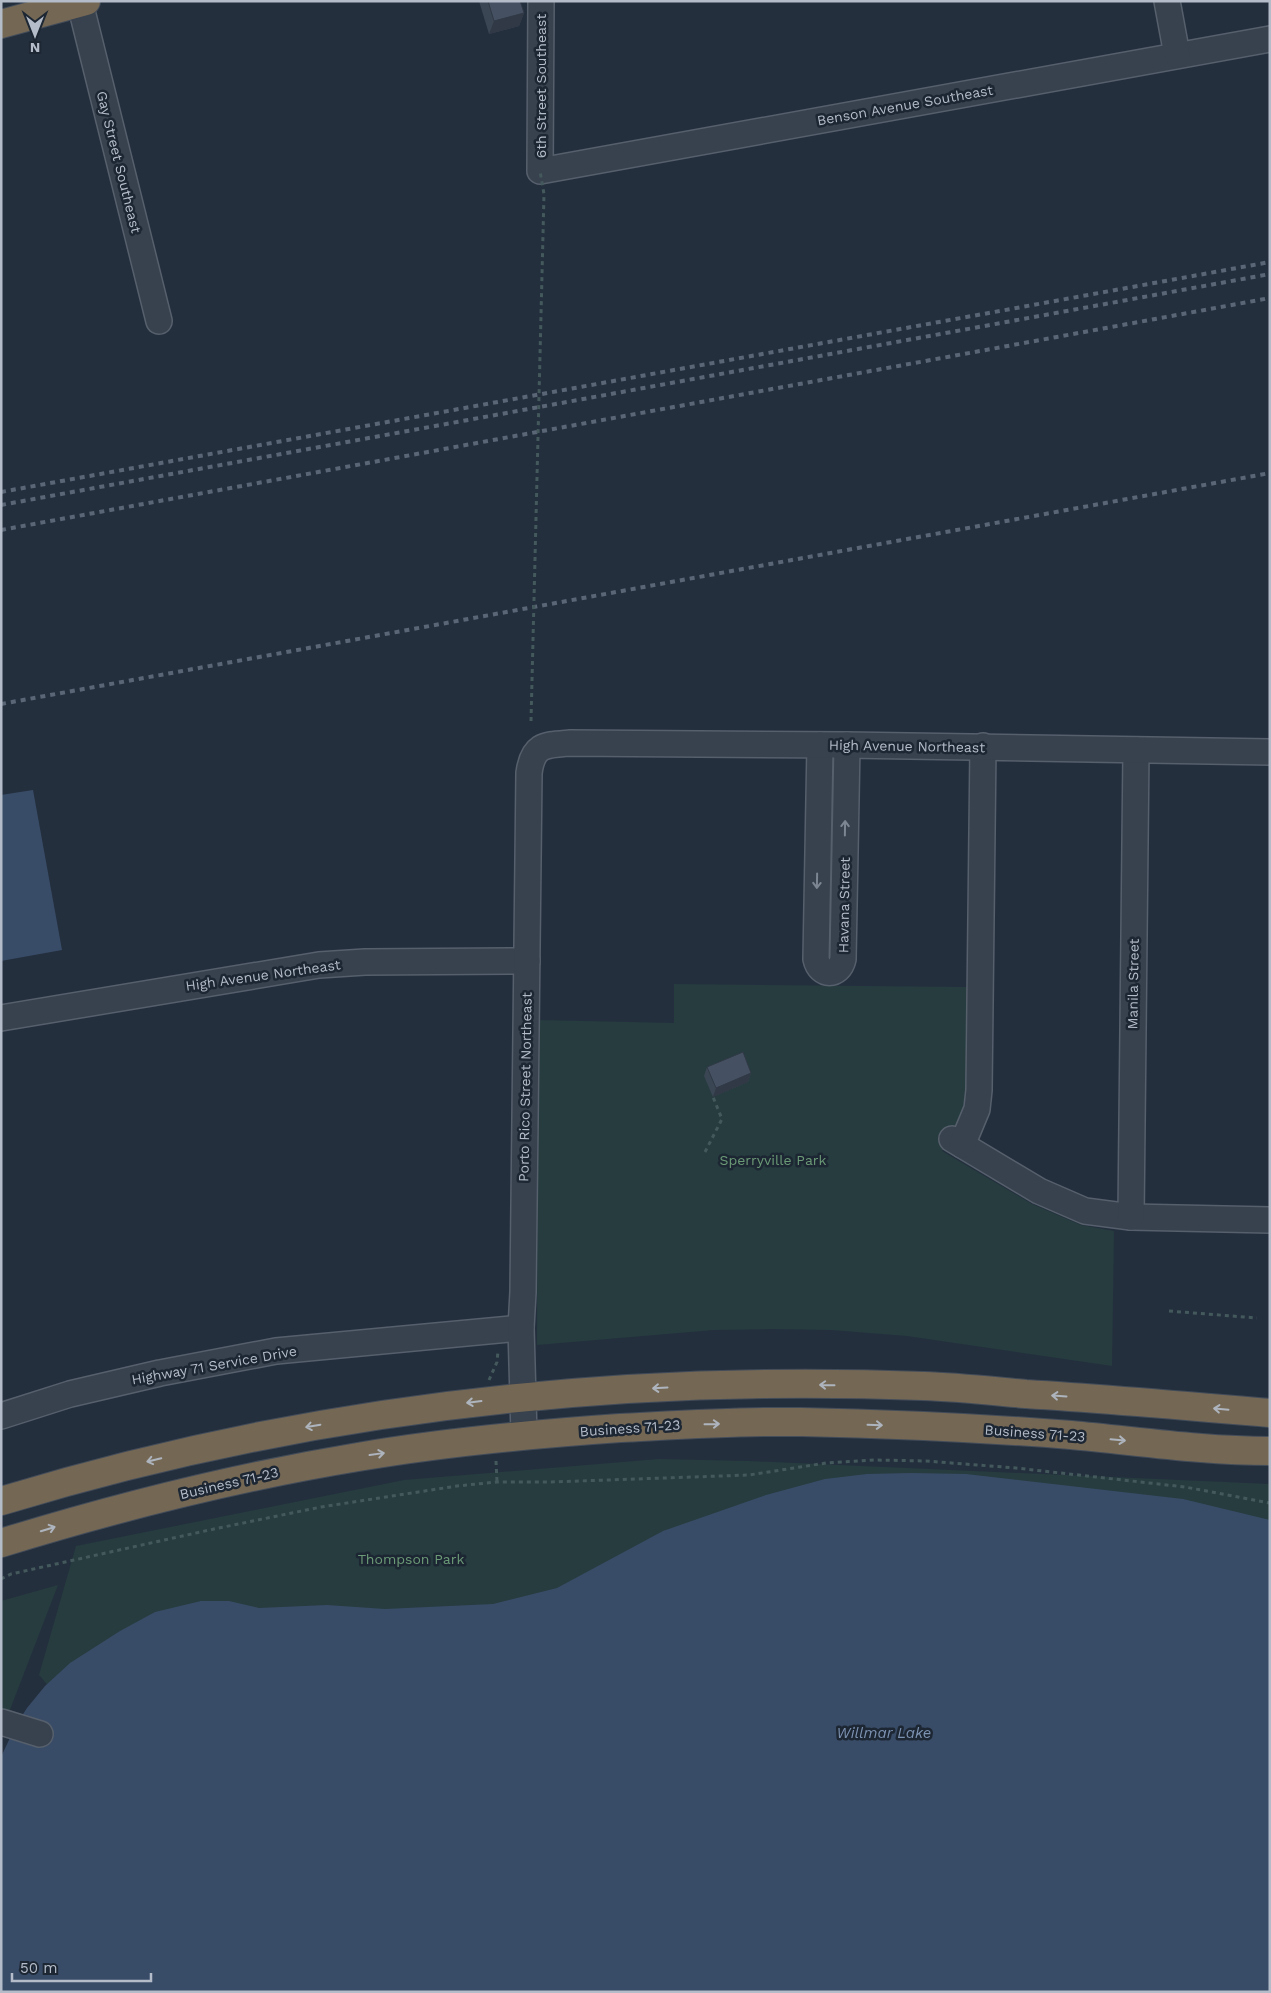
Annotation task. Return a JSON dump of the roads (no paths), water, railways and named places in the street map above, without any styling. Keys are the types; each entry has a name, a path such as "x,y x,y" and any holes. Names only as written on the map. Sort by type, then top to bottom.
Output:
{"highway":[{"path":"1,24 83,2"},
{"path":"1,1501 69,1480 215,1445 315,1425 402,1411 522,1396 703,1386 796,1384 914,1386 1270,1413"},
{"name":"Business 71-23","path":"1,1543 79,1519 287,1470 370,1455 524,1435 688,1424 798,1422 922,1426 1069,1435 1239,1451 1270,1451"}],"street":[{"name":"6th Street Southeast","path":"540,171 541,1"},
{"path":"1167,1 1177,55"},
{"name":"Gay Street Southeast","path":"83,2 159,322"},
{"name":"Benson Avenue Southeast","path":"540,171 1270,39"},
{"name":"High Avenue Northeast","path":"545,745 570,743 846,744 1270,752"},
{"name":"Havana Street","path":"820,745 816,959 817,966 822,971 828,973 836,971 841,967 843,959 846,744"},
{"name":"Porto Rico Street Northeast","path":"524,1435 521,1328 529,773 532,758 537,750 545,745"},
{"path":"983,746 979,1090 977,1110 957,1142 1039,1191 1064,1203 1097,1213 1131,1217 1270,1220"},
{"name":"Manila Street","path":"1131,1217 1136,750"},
{"name":"High Avenue Northeast","path":"1,1018 319,964 527,961"},
{"name":"Highway 71 Service Drive","path":"1,1416 70,1394 160,1373 276,1351 521,1328"},
{"path":"1,1722 40,1734"}],"water":[{"path":"33,790 62,950 1,961 1,795"},
{"name":"Willmar Lake","path":"867,1474 966,1474 1183,1499 1270,1520 1270,1992 1,1992 1,1757 16,1725 45,1686 70,1663 120,1631 155,1612 201,1601 229,1601 259,1608 327,1605 385,1609 493,1604 557,1588 663,1531 766,1495 825,1479"}],"railway":[{"path":"1,492 1270,262"},
{"path":"1,505 1270,274"},
{"path":"1,530 1270,298"},
{"path":"1,704 1270,473"}],"park label":[{"name":"Sperryville Park","path":"773,1160"},
{"name":"Thompson Park","path":"411,1559"}]}
